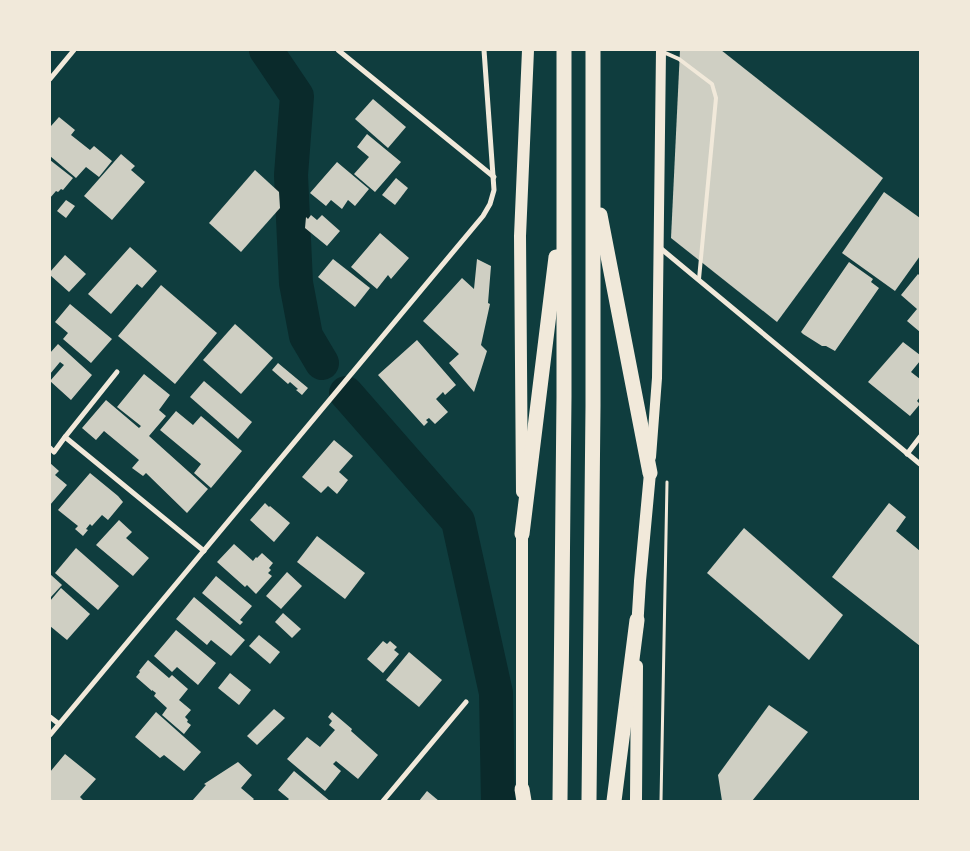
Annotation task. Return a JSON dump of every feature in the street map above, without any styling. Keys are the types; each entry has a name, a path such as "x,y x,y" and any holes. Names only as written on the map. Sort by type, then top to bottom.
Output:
{"highway":[{"path":"560,801 564,50"},
{"path":"589,801 593,50"},
{"path":"593,180 650,473"},
{"path":"522,534 564,191"},
{"path":"614,801 637,620"}],"main road":[{"path":"523,797 520,236 528,50"},
{"path":"636,801 637,620 657,378 661,50"}],"street":[{"path":"50,78 74,50"},
{"path":"338,50 494,177"},
{"path":"50,735 490,204 494,190 494,177 484,50"},
{"path":"658,246 920,464"},
{"path":"50,448 54,452 116,372"},
{"path":"65,437 204,551"},
{"path":"907,454 920,437"},
{"path":"383,801 466,702"},
{"path":"50,717 59,724"}],"lane":[{"path":"661,50 679,59 712,84 716,98 699,280"}],"path":[{"path":"661,801 667,481"}],"building":[{"path":"680,50 721,50 883,178 777,322 671,238"},
{"path":"373,99 406,127 388,148 355,119"},
{"path":"59,117 75,130 71,135 90,150 94,146 112,161 99,177 86,167 76,178 50,156 50,125"},
{"path":"367,134 401,162 375,192 354,174 369,157 357,147"},
{"path":"121,154 135,166 131,170 145,182 112,220 84,196"},
{"path":"50,160 73,178 63,190 56,191 50,198"},
{"path":"337,162 369,189 355,206 348,200 342,209 331,200 326,206 310,193"},
{"path":"255,170 279,192 280,208 241,252 209,223"},
{"path":"396,178 408,188 395,205 382,195"},
{"path":"884,192 920,218 920,256 895,291 842,253"},
{"path":"66,200 75,206 66,218 57,211"},
{"path":"311,215 317,220 322,215 340,231 327,246 305,228 306,217 308,219"},
{"path":"380,233 409,258 391,279 388,275 377,289 351,267"},
{"path":"130,247 157,271 142,288 137,284 111,314 88,294"},
{"path":"65,255 86,274 69,292 50,275 50,272"},
{"path":"333,259 370,288 355,307 318,277"},
{"path":"477,259 491,266 488,303 490,304 481,345 487,351 474,392 449,363 459,354 423,321 462,278 474,289"},
{"path":"849,262 873,279 871,282 879,288 835,351 822,346 801,332"},
{"path":"918,274 920,276 920,332 907,321 917,309 901,295"},
{"path":"161,285 217,333 175,384 118,336"},
{"path":"70,304 112,339 91,363 63,339 68,333 55,322"},
{"path":"235,324 273,358 241,394 203,360"},
{"path":"417,340 456,385 445,395 443,392 436,399 448,412 435,424 429,418 424,426 378,375"},
{"path":"903,342 920,355 920,361 911,372 920,379 920,397 917,401 920,404 910,416 868,382"},
{"path":"58,344 92,375 71,400 50,381 64,365 60,362 50,374 50,353"},
{"path":"278,363 308,388 302,395 290,382 288,384 272,370"},
{"path":"144,374 170,395 159,410 166,416 149,436 208,489 187,513 146,473 143,476 132,468 139,460 104,431 96,440 82,428 106,400 139,428 141,426 117,407"},
{"path":"204,381 252,422 238,439 190,397"},
{"path":"176,411 193,425 201,416 242,451 211,488 194,473 201,464 160,430"},
{"path":"334,440 353,456 339,472 348,480 337,494 328,486 321,493 302,477"},
{"path":"50,463 59,471 55,475 67,485 50,505"},
{"path":"90,473 123,502 108,520 102,515 92,526 90,524 83,536 75,529 78,526 58,510"},
{"path":"265,503 290,523 274,542 250,520"},
{"path":"889,503 906,517 896,531 920,551 920,646 832,577"},
{"path":"119,520 132,532 126,538 149,558 133,576 96,545"},
{"path":"744,528 843,615 809,660 707,573"},
{"path":"317,536 365,573 345,599 297,562"},
{"path":"234,544 253,561 262,553 273,563 268,573 272,576 256,594 247,585 245,587 217,562"},
{"path":"76,548 119,586 98,610 55,573"},
{"path":"287,572 302,586 281,609 266,596"},
{"path":"50,574 62,585 50,598"},
{"path":"216,576 252,606 240,620 243,622 240,625 202,593"},
{"path":"61,588 90,614 67,640 50,626 50,601"},
{"path":"194,597 245,640 231,656 211,640 207,645 176,619"},
{"path":"283,613 301,629 292,638 275,622"},
{"path":"176,630 216,663 198,685 177,667 172,672 154,656"},
{"path":"259,635 280,652 270,664 249,646"},
{"path":"383,641 387,644 390,641 397,647 394,650 399,654 383,673 367,659"},
{"path":"409,652 442,680 419,707 386,680"},
{"path":"148,660 169,678 172,675 188,689 179,700 191,710 185,717 191,725 184,734 162,715 167,708 154,696 156,693 136,677"},
{"path":"230,673 251,690 239,705 218,688"},
{"path":"769,705 808,732 752,801 722,801 718,775"},
{"path":"274,709 285,718 257,745 247,736"},
{"path":"156,712 201,752 184,771 164,755 160,758 135,737"},
{"path":"332,712 378,755 358,779 336,761 333,764 341,771 325,791 287,759 307,737 320,747 335,730 329,725 332,721 328,717"},
{"path":"65,754 96,779 80,797 82,801 50,801 50,772"},
{"path":"238,762 252,775 241,788 254,799 252,801 192,801 206,785 204,784"},
{"path":"294,771 330,801 287,801 289,799 278,790"},
{"path":"427,791 439,801 419,801"}],"waterway":[{"path":"266,50 297,96 291,175 296,283 306,336 322,363"},
{"path":"346,393 458,521 496,693 498,801"}]}
